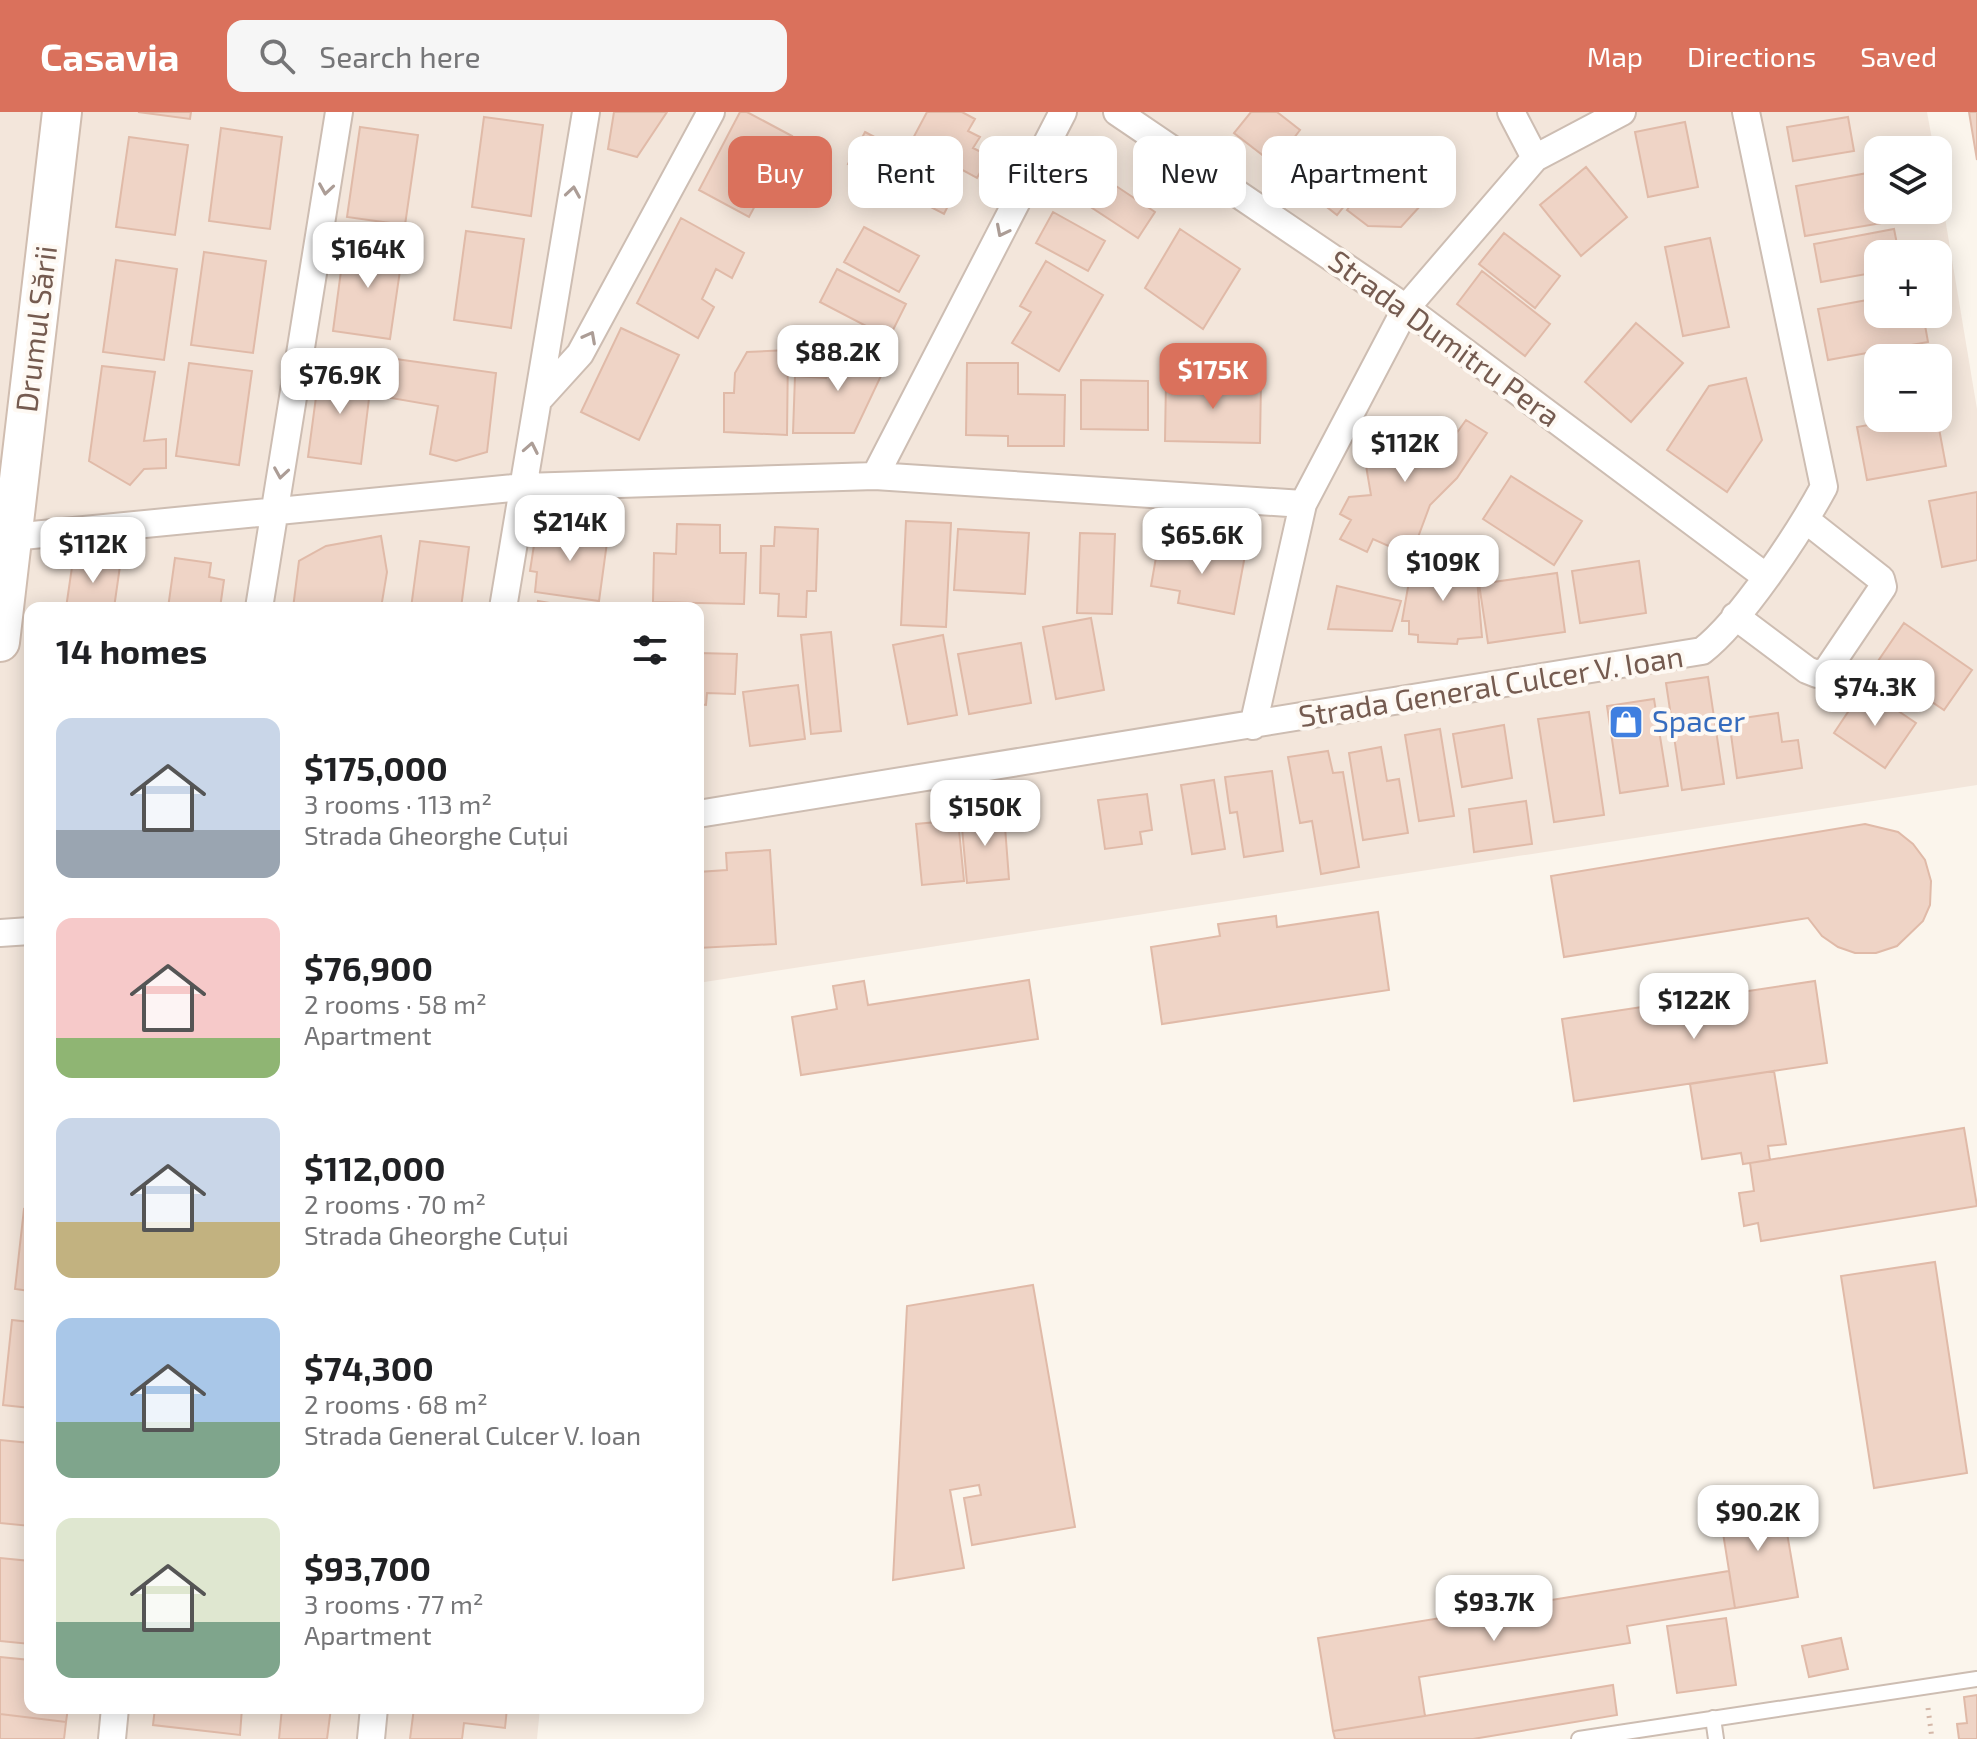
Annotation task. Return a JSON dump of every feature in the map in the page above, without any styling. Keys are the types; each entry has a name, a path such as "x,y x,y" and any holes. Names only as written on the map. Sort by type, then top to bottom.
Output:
{"main road":[{"name":"Drumul Sării","path":"0,636 62,112"}],"street":[{"path":"260,602 339,112"},
{"path":"504,602 541,397 586,112"},
{"path":"541,397 580,354 711,112"},
{"path":"875,476 1063,112"},
{"name":"Strada Dumitru Pera","path":"1117,112 1406,308 1765,576"},
{"path":"1511,112 1535,158"},
{"path":"1253,726 1303,504 1406,308 1535,158 1622,112"},
{"name":"Strada General Culcer V. Ioan","path":"704,813 1702,651 1717,640 1765,576 1806,520 1824,487 1746,112"},
{"path":"12,537 274,514 523,487 875,476 1303,504"},
{"path":"1735,616 1807,670 1817,674 1827,670 1883,587 1881,579 1806,520"},
{"path":"0,933 24,931"},
{"path":"112,1739 114,1714"},
{"path":"371,1739 373,1714"}],"lane":[{"path":"1579,1739 1977,1679"},
{"path":"1713,1718 1716,1739"}],"shaded area":[{"path":"0,112 1927,112 1931,136 1864,136 1864,224 1946,224 1949,240 1864,240 1864,328 1952,328 1952,260 1977,409 1977,785 704,982 704,602 24,602 24,1714 539,1714 537,1739 0,1739"}],"building":[{"path":"138,112 191,112 190,119"},
{"path":"614,112 667,112 637,157 608,149"},
{"path":"740,112 747,112 792,136 728,136 728,206 699,190"},
{"path":"927,112 962,112 975,119 968,131 979,136 973,148 979,151 977,178 963,170 963,136 914,136"},
{"path":"1251,112 1277,112 1300,130 1295,136 1262,136 1262,155 1246,142 1246,136 1234,133"},
{"path":"1969,112 1977,112 1977,160"},
{"path":"484,117 543,125 531,216 472,207"},
{"path":"1848,117 1854,151 1793,161 1787,127"},
{"path":"1685,122 1698,187 1648,197 1635,132"},
{"path":"360,127 418,135 405,225 347,217"},
{"path":"221,128 282,137 270,229 209,221"},
{"path":"129,137 188,145 175,235 116,227"},
{"path":"1586,167 1627,217 1581,256 1540,205"},
{"path":"1864,174 1864,224 1876,224 1805,236 1796,186"},
{"path":"1117,187 1133,197 1133,208 1149,208 1155,212 1138,238 1092,208 1117,208"},
{"path":"732,208 754,208 749,217"},
{"path":"932,208 947,208 944,214"},
{"path":"1328,208 1343,208 1337,215"},
{"path":"1418,208 1401,227 1368,226 1347,210"},
{"path":"1053,212 1105,241 1088,271 1036,243"},
{"path":"681,218 744,253 732,278 716,269 702,299 714,307 698,338 637,303"},
{"path":"864,227 919,256 899,292 844,262"},
{"path":"1180,229 1240,269 1203,329 1145,288"},
{"path":"1894,229 1896,240 1864,240 1864,274 1821,282 1814,244"},
{"path":"466,231 524,239 511,328 454,320"},
{"path":"1504,233 1560,276 1535,308 1479,264"},
{"path":"1710,238 1729,327 1683,336 1665,247"},
{"path":"345,241 403,250 390,339 333,331"},
{"path":"204,252 266,261 253,353 191,345"},
{"path":"116,260 177,269 164,360 103,352"},
{"path":"1046,261 1103,295 1059,371 1012,343 1031,312 1020,306"},
{"path":"837,269 906,304 889,338 820,302"},
{"path":"1482,271 1550,324 1525,356 1457,304"},
{"path":"1864,301 1864,328 1926,328 1928,342 1864,344 1864,354 1828,360 1818,309"},
{"path":"1636,323 1683,363 1631,422 1585,382"},
{"path":"621,328 679,355 639,440 581,412"},
{"path":"847,338 888,361 854,433 793,433 795,376 826,378"},
{"path":"788,350 787,435 724,432 724,393 734,393 735,373 747,352"},
{"path":"396,359 496,373 487,452 456,461 430,454 438,406 391,398"},
{"path":"189,363 252,371 239,465 176,456"},
{"path":"967,363 1018,363 1018,394 1065,395 1064,446 1008,446 1008,436 966,435"},
{"path":"102,366 155,372 144,441 166,439 166,468 144,469 130,485 89,461"},
{"path":"320,367 372,374 361,464 308,457"},
{"path":"1746,378 1762,440 1727,492 1667,450 1709,386"},
{"path":"1166,379 1261,381 1260,443 1165,441"},
{"path":"1081,380 1148,381 1148,430 1081,429"},
{"path":"1385,418 1446,448 1466,420 1487,433 1457,478 1430,505 1411,556 1373,539 1367,552 1340,539 1351,520 1340,514 1349,497 1371,495 1364,454"},
{"path":"1864,426 1864,432 1940,432 1946,466 1867,480 1857,427"},
{"path":"1511,476 1582,521 1554,565 1483,519"},
{"path":"1977,492 1977,560 1942,567 1929,501"},
{"path":"906,521 951,523 946,627 901,625"},
{"path":"677,524 720,525 720,553 746,553 744,604 653,602 654,553 676,554"},
{"path":"544,526 608,535 599,601 535,592 537,572 530,571 534,545 541,546"},
{"path":"775,527 818,529 816,591 807,591 806,617 778,616 779,594 760,593 761,546 774,546"},
{"path":"958,529 1029,533 1025,594 954,590"},
{"path":"1080,533 1115,534 1112,614 1077,613"},
{"path":"381,536 387,572 382,602 294,602 299,561 326,546"},
{"path":"420,541 469,547 462,602 412,602"},
{"path":"1214,544 1246,550 1234,614 1178,603 1180,591 1151,586 1158,546 1212,556"},
{"path":"175,558 211,563 209,577 224,580 221,602 169,602"},
{"path":"1413,559 1476,567 1482,637 1458,639 1457,644 1418,642 1418,635 1409,634 1409,621 1402,621"},
{"path":"73,560 120,566 115,602 67,602"},
{"path":"1639,561 1646,613 1580,623 1572,571"},
{"path":"1557,573 1565,632 1488,643 1479,584"},
{"path":"1337,586 1401,601 1392,631 1328,629"},
{"path":"1091,618 1104,690 1056,699 1043,627"},
{"path":"1904,623 1972,670 1944,710 1876,664"},
{"path":"831,632 841,731 811,734 801,635"},
{"path":"943,635 957,715 908,724 893,645"},
{"path":"1021,643 1031,703 969,714 958,654"},
{"path":"704,653 737,654 735,694 707,693 706,705"},
{"path":"1708,677 1724,784 1682,790 1666,683"},
{"path":"798,685 805,739 750,746 743,692"},
{"path":"1864,688 1916,723 1885,768 1834,733"},
{"path":"1654,699 1668,786 1620,793 1607,706"},
{"path":"1589,712 1604,815 1554,822 1538,719"},
{"path":"1778,713 1782,742 1798,740 1802,768 1737,778 1729,720"},
{"path":"1504,725 1512,778 1462,787 1453,734"},
{"path":"1440,729 1454,816 1419,821 1405,735"},
{"path":"1381,747 1387,781 1399,779 1408,833 1363,840 1349,753"},
{"path":"1328,751 1333,773 1343,772 1359,867 1321,874 1312,821 1300,823 1288,757"},
{"path":"1272,771 1283,851 1244,857 1237,812 1230,813 1225,777"},
{"path":"1214,780 1225,849 1192,854 1181,785"},
{"path":"1147,794 1152,830 1140,832 1142,844 1105,849 1098,800"},
{"path":"1526,801 1532,844 1474,852 1469,809"},
{"path":"1004,814 1009,879 967,883 961,817"},
{"path":"958,820 964,881 922,885 916,824"},
{"path":"1865,824 1898,832 1913,844 1925,860 1931,881 1930,905 1923,921 1897,946 1876,953 1855,953 1838,947 1822,936 1808,918 1564,957 1551,876"},
{"path":"770,850 776,944 704,948 704,872 727,870 726,853"},
{"path":"1378,912 1389,990 1162,1024 1151,947 1220,936 1218,924 1276,916 1277,927"},
{"path":"1029,980 1038,1039 801,1075 792,1017 837,1009 833,986 864,981 868,1005"},
{"path":"1815,981 1827,1063 1574,1101 1562,1019"},
{"path":"1774,1071 1786,1144 1768,1146 1770,1160 1743,1164 1741,1153 1702,1159 1690,1084"},
{"path":"1964,1128 1977,1206 1761,1241 1758,1223 1744,1226 1739,1193 1754,1191 1750,1163"},
{"path":"24,1209 24,1290 15,1289"},
{"path":"1935,1262 1967,1473 1874,1488 1841,1276"},
{"path":"1033,1285 1075,1527 972,1545 964,1498 981,1495 979,1485 950,1490 964,1568 893,1580 907,1306"},
{"path":"12,1320 24,1321 24,1407 3,1405"},
{"path":"0,1440 24,1442 24,1525 0,1523"},
{"path":"1781,1498 1798,1597 1735,1608 1719,1508"},
{"path":"0,1558 24,1560 24,1643 0,1641"},
{"path":"1729,1571 1735,1608 1627,1626 1630,1643 1419,1677 1425,1716 1333,1731 1318,1638"},
{"path":"1726,1618 1736,1685 1677,1693 1667,1626"},
{"path":"1841,1638 1848,1669 1809,1677 1802,1646"},
{"path":"0,1657 24,1659 24,1714 67,1714 66,1722 0,1714"},
{"path":"1613,1685 1617,1715 1473,1739 1335,1739 1333,1731"},
{"path":"1977,1695 1977,1739 1959,1739 1957,1724 1967,1723 1964,1697"},
{"path":"0,1714 66,1722 64,1739 0,1739"},
{"path":"154,1714 242,1714 240,1735 153,1725"},
{"path":"281,1714 330,1714 327,1739 279,1739"},
{"path":"413,1714 506,1714 505,1728 464,1723 462,1739 410,1739"}],"place":[{"name":"Spacer","path":"1626,722"}]}
